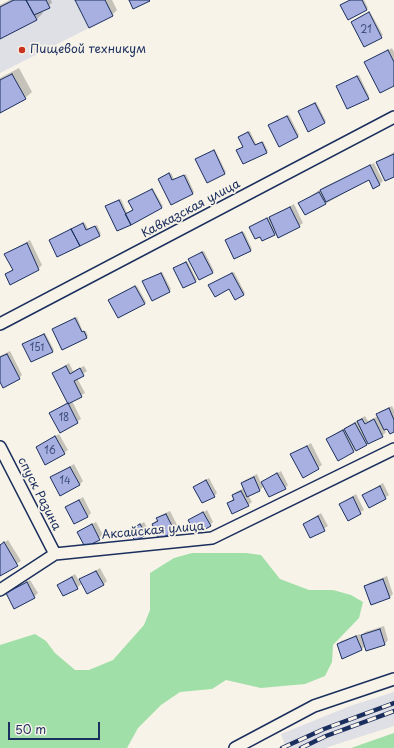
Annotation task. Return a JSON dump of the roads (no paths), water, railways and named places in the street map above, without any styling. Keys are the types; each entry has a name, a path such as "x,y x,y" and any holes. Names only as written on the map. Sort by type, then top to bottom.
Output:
{"street":[{"name":"Кавказская улица","path":"0,324 394,117"},
{"name":"спуск Разина","path":"0,446 55,554"},
{"name":"Аксайская улица","path":"0,590 55,554 212,538 394,449"},
{"path":"235,748 314,706 394,680"}],"railway":[{"path":"282,748 324,729 394,703"},
{"path":"301,748 326,736 394,711"}],"place":[{"name":"Пищевой техникум","path":"22,50"}]}
